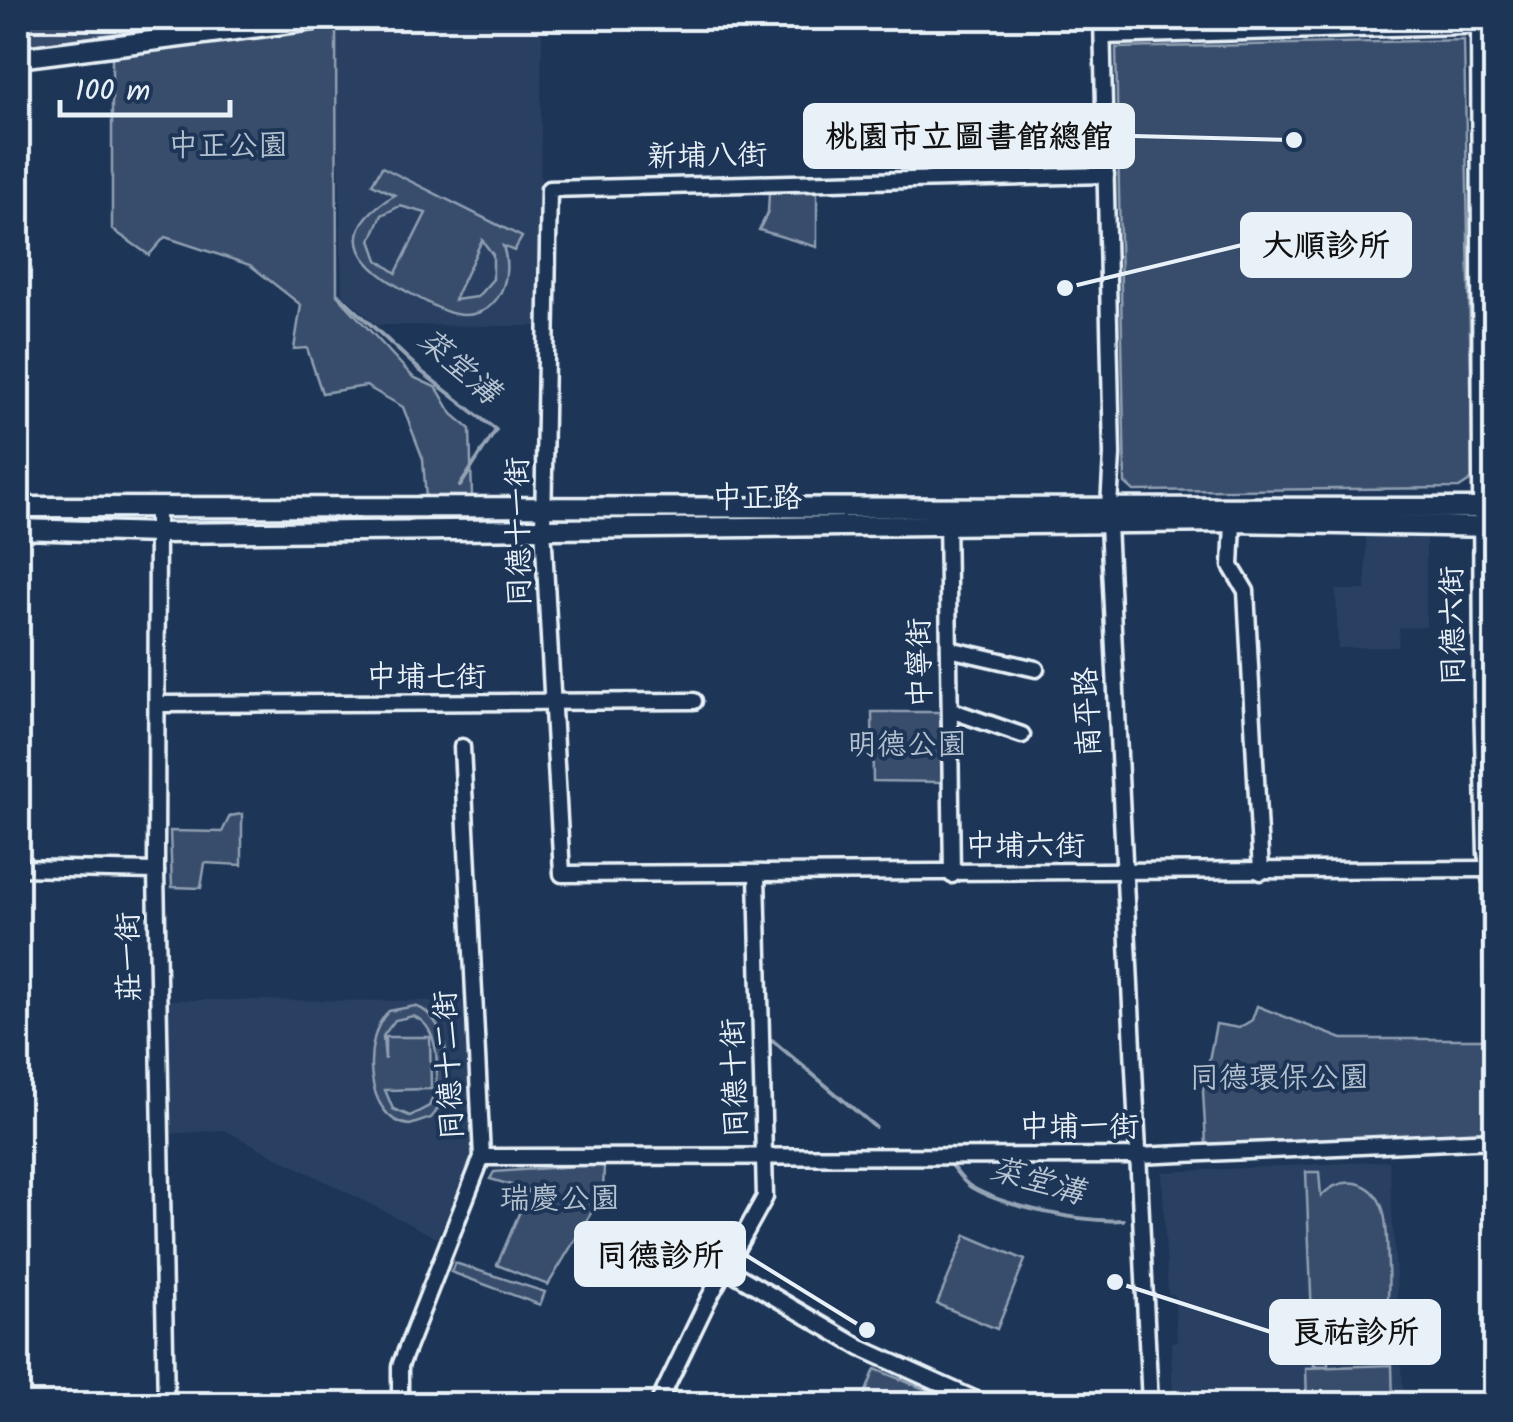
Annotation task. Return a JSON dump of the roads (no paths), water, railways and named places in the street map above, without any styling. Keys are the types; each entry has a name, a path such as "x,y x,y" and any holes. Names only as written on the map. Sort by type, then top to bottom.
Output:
{"street":[{"path":"18,58 329,18"},
{"name":"南平路","path":"1102,18 1110,515 1150,1404"},
{"path":"1103,36 1496,25"},
{"name":"同德六街","path":"1479,26 1495,1226"},
{"name":"新埔八街","path":"550,188 1106,175"},
{"name":"同德十一街","path":"550,188 544,518 562,874"},
{"name":"中正路","path":"18,508 544,518 1488,517"},
{"name":"莊一街","path":"158,509 156,871 166,1404"},
{"name":"中正路","path":"1110,515 1232,522 1488,517"},
{"name":"中正路","path":"18,529 159,533 544,518"},
{"name":"中寧街","path":"947,519 952,875"},
{"path":"1232,522 1231,566 1246,591 1261,872"},
{"path":"949,650 1036,669"},
{"name":"中埔七街","path":"158,704 694,702"},
{"path":"950,710 1022,736"},
{"name":"同德十二街","path":"400,1404 400,1366 482,1156 462,747"},
{"path":"18,868 156,871"},
{"name":"中埔六街","path":"562,874 952,875 1488,869"},
{"name":"同德十街","path":"658,1404 724,1268 764,1197 758,875"},
{"name":"中埔一街","path":"482,1156 1138,1156 1495,1140"},
{"path":"724,1268 861,1348 985,1404"}],"waterway":[{"name":"菜堂溝","path":"339,295 422,372 496,430 460,486"},
{"name":"菜堂溝","path":"772,1040 875,1127"},
{"name":"菜堂溝","path":"950,1164 971,1187 1003,1201 1066,1216 1123,1220"}],"place":[{"name":"桃園市立圖書館總館","path":"1294,140"},
{"name":"大順診所","path":"1065,288"},
{"name":"良祐診所","path":"1115,1282"},
{"name":"同德診所","path":"867,1330"}],"park label":[{"name":"中正公園","path":"228,147"},
{"name":"明德公園","path":"907,746"},
{"name":"同德環保公園","path":"1279,1079"},
{"name":"瑞慶公園","path":"560,1200"}]}
